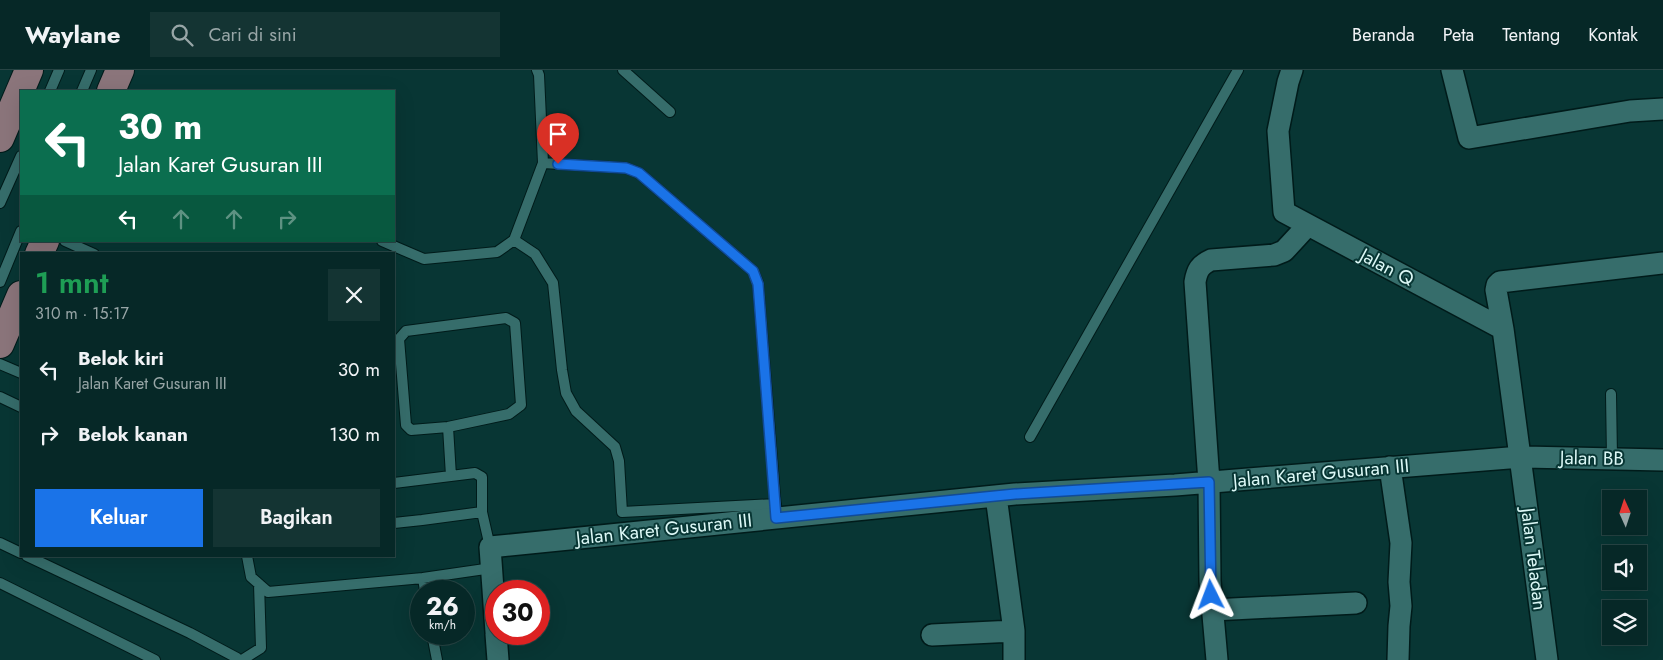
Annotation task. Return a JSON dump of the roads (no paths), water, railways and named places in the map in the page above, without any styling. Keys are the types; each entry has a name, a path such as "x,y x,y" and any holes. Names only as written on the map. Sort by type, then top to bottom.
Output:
{"main road":[{"path":"20,90 29,70"},
{"path":"110,90 120,70"},
{"path":"0,138 20,91"},
{"path":"0,344 20,297"}],"street":[{"name":"Jalan Q","path":"1292,70 1278,131 1284,212 1503,329"},
{"path":"1452,70 1469,138 1630,111 1663,110"},
{"path":"1217,660 1210,581 1209,482 1195,282 1197,271 1203,264 1211,260 1274,255 1284,251 1308,226"},
{"path":"1521,457 1496,290 1497,285 1500,282 1663,263"},
{"name":"Jalan Karet Gusuran III","path":"490,547 776,511 1209,482 1521,457"},
{"name":"Jalan BB","path":"1521,457 1663,460"},
{"name":"Jalan Teladan","path":"1521,457 1548,660"},
{"path":"1390,467 1401,543 1400,582 1402,606 1398,626 1398,660"},
{"path":"996,496 1014,631 1014,660"},
{"path":"490,547 493,580"},
{"path":"1212,610 1356,604"},
{"path":"932,635 1014,631"},
{"path":"497,645 498,660"}],"lane":[{"path":"50,90 59,70"},
{"path":"82,90 91,70"},
{"path":"384,242 424,259 497,252 514,240 543,164 539,75 537,70"},
{"path":"623,70 670,112"},
{"path":"1030,437 1238,70"},
{"path":"0,203 20,158"},
{"path":"514,240 535,254 552,283 566,393 576,411 615,447 619,461 622,512 776,511 758,284 753,271 639,173 626,168 543,164"},
{"path":"0,282 20,233"},
{"path":"67,242 90,252"},
{"path":"506,318 515,322 521,405 509,414 448,427 411,430 406,425 399,340 406,331 506,318"},
{"path":"0,364 20,373"},
{"path":"1611,394 1612,458"},
{"path":"0,397 20,407"},
{"path":"448,427 451,476"},
{"path":"395,483 475,473 482,477 482,512 490,547"},
{"path":"395,523 482,512"},
{"path":"0,543 20,553"},
{"path":"29,557 190,633 237,660"},
{"path":"247,557 251,577 268,592 422,578 492,568"},
{"path":"0,583 155,660"},
{"path":"242,660 261,648 259,584"},
{"path":"434,645 437,660"}]}
